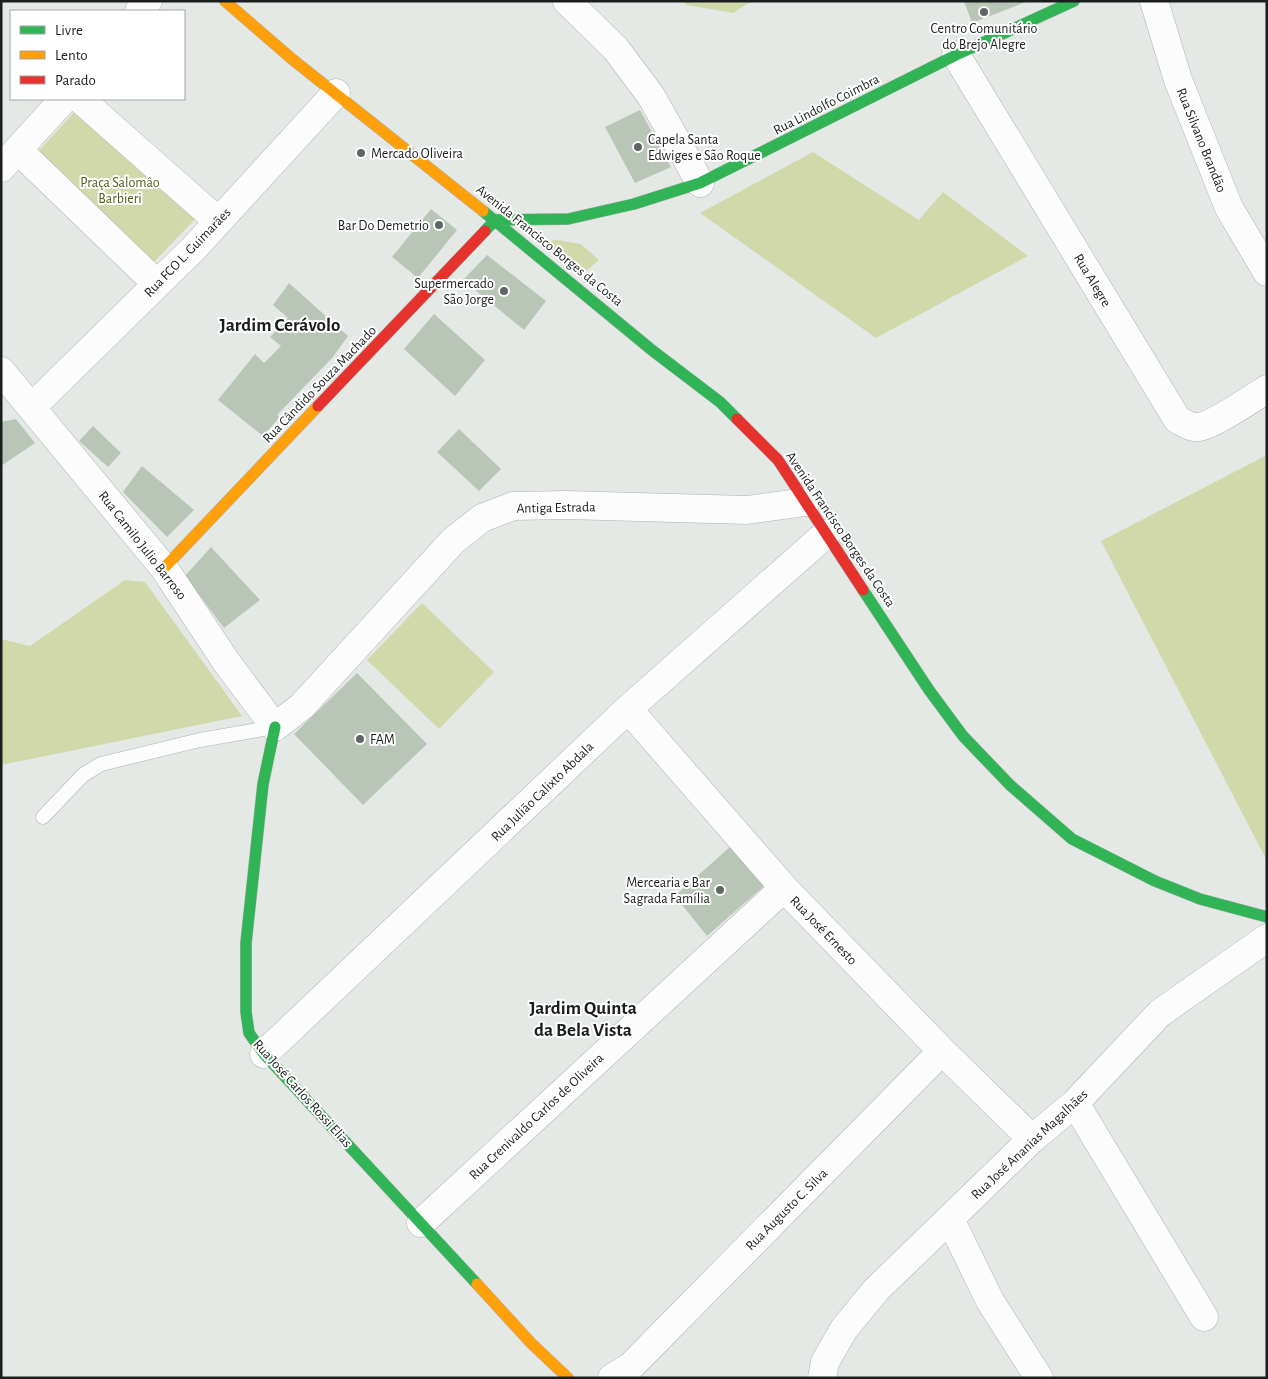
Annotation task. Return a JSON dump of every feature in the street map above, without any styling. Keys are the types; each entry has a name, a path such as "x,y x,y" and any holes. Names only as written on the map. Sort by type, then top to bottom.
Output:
{"street":[{"name":"Avenida Francisco Borges da Costa","path":"225,1 292,58 495,220 653,351 720,402 778,460 930,690 963,736 1010,785 1072,839 1155,881 1264,926"},
{"path":"567,1 616,49 651,96 700,183"},
{"name":"Rua Lindolfo Coimbra","path":"495,220 568,219 634,204 700,183 956,55 1074,1"},
{"name":"Rua Silvano Brandão","path":"1154,1 1178,80 1230,208 1267,272"},
{"name":"Rua Alegre","path":"956,55 1177,419 1187,426 1199,427 1235,409 1267,389"},
{"name":"Rua FCO L. Guimarães","path":"32,406 218,222 336,92"},
{"path":"63,100 10,159 157,284"},
{"path":"81,100 218,222"},
{"name":"Rua Cândido Souza Machado","path":"164,568 495,220"},
{"name":"Rua Camilo Julio Barroso","path":"4,381 32,406 164,568 227,662 275,727"},
{"name":"Antiga Estrada","path":"275,727 302,706 453,541 482,518 513,506 565,505 747,510 806,502"},
{"name":"Rua Julião Calixto Abdala","path":"264,1054 628,709 826,534"},
{"name":"Rua José Ernesto","path":"628,709 784,888 942,1051 1032,1139"},
{"name":"Rua José Carlos Rossi Elias","path":"275,727 263,784 246,943 246,1012 250,1033 264,1054 531,1343 568,1378"},
{"name":"Rua Crenivaldo Carlos de Oliveira","path":"421,1223 784,888"},
{"name":"Rua José Ananias Magalhães","path":"822,1378 826,1362 844,1329 876,1290 1032,1139 1075,1103 1160,1013 1264,926"},
{"name":"Rua Augusto C. Silva","path":"621,1373 942,1051"},
{"path":"1075,1103 1204,1317"},
{"path":"950,1219 990,1301 1039,1378"}],"lane":[{"path":"43,817 83,775 101,764 200,740 275,727"}],"green space":[{"path":"682,1 752,1 733,13 687,5"},
{"name":"Praça Salomâo Barbieri","path":"78,108 196,218 152,264 35,155"},
{"path":"813,152 919,220 943,192 1028,256 876,338 700,213"},
{"path":"556,240 581,244 599,260 584,273 546,242"},
{"path":"1267,455 1267,859 1266,859 1101,541"},
{"path":"125,580 145,582 242,716 1,765 1,639 30,646"},
{"path":"422,603 494,672 439,729 367,660"}],"building":[{"name":"Centro Comunitário do Brejo Alegre","path":"964,1 1028,1 972,23"},
{"name":"Capela Santa Edwiges e São Roque","path":"640,110 671,167 635,183 605,127"},
{"path":"431,209 457,230 418,278 392,257"},
{"name":"Supermercado São Jorge","path":"487,255 546,301 524,330 463,280"},
{"path":"289,283 348,336 332,358 277,415 280,417 263,436 218,400 255,354 264,363 281,346 270,337 288,318 273,305"},
{"path":"434,314 485,360 455,396 404,349"},
{"path":"16,419 35,443 1,466 1,422"},
{"path":"93,426 121,453 108,467 79,441"},
{"path":"459,429 501,469 479,491 437,452"},
{"path":"142,466 194,510 167,537 123,492"},
{"path":"211,547 260,600 224,628 185,576"},
{"name":"FAM","path":"357,673 427,744 363,805 294,734"},
{"name":"Mercearia e Bar Sagrada Família","path":"731,846 765,885 707,936 675,896"}],"traffic: fast":[{"path":"485,231 495,220 568,219 634,204 700,183 956,55 1074,1"},
{"path":"483,211 653,351 720,402 737,419"},
{"path":"863,590 929,690 963,736 1010,785 1072,839 1155,881 1200,899 1267,917"},
{"path":"275,727 263,784 246,943 246,1012 249,1033 264,1054 477,1284"}],"traffic: slow":[{"path":"225,1 292,59 483,211"},
{"path":"164,568 318,406"},
{"path":"477,1284 531,1343 568,1378"}],"traffic: jam":[{"path":"318,406 485,231"},
{"path":"737,419 778,460 863,590"}],"place":[{"name":"Centro Comunitário do Brejo Alegre","path":"984,12"},
{"name":"Capela Santa Edwiges e São Roque","path":"638,147"},
{"name":"Mercado Oliveira","path":"361,153"},
{"name":"Bar Do Demetrio","path":"439,225"},
{"name":"Supermercado São Jorge","path":"504,291"},
{"name":"FAM","path":"360,739"},
{"name":"Mercearia e Bar Sagrada Família","path":"720,890"}],"district":[{"name":"Jardim Cerávolo","path":"280,324"},
{"name":"Jardim Quinta da Bela Vista","path":"583,1018"}]}
